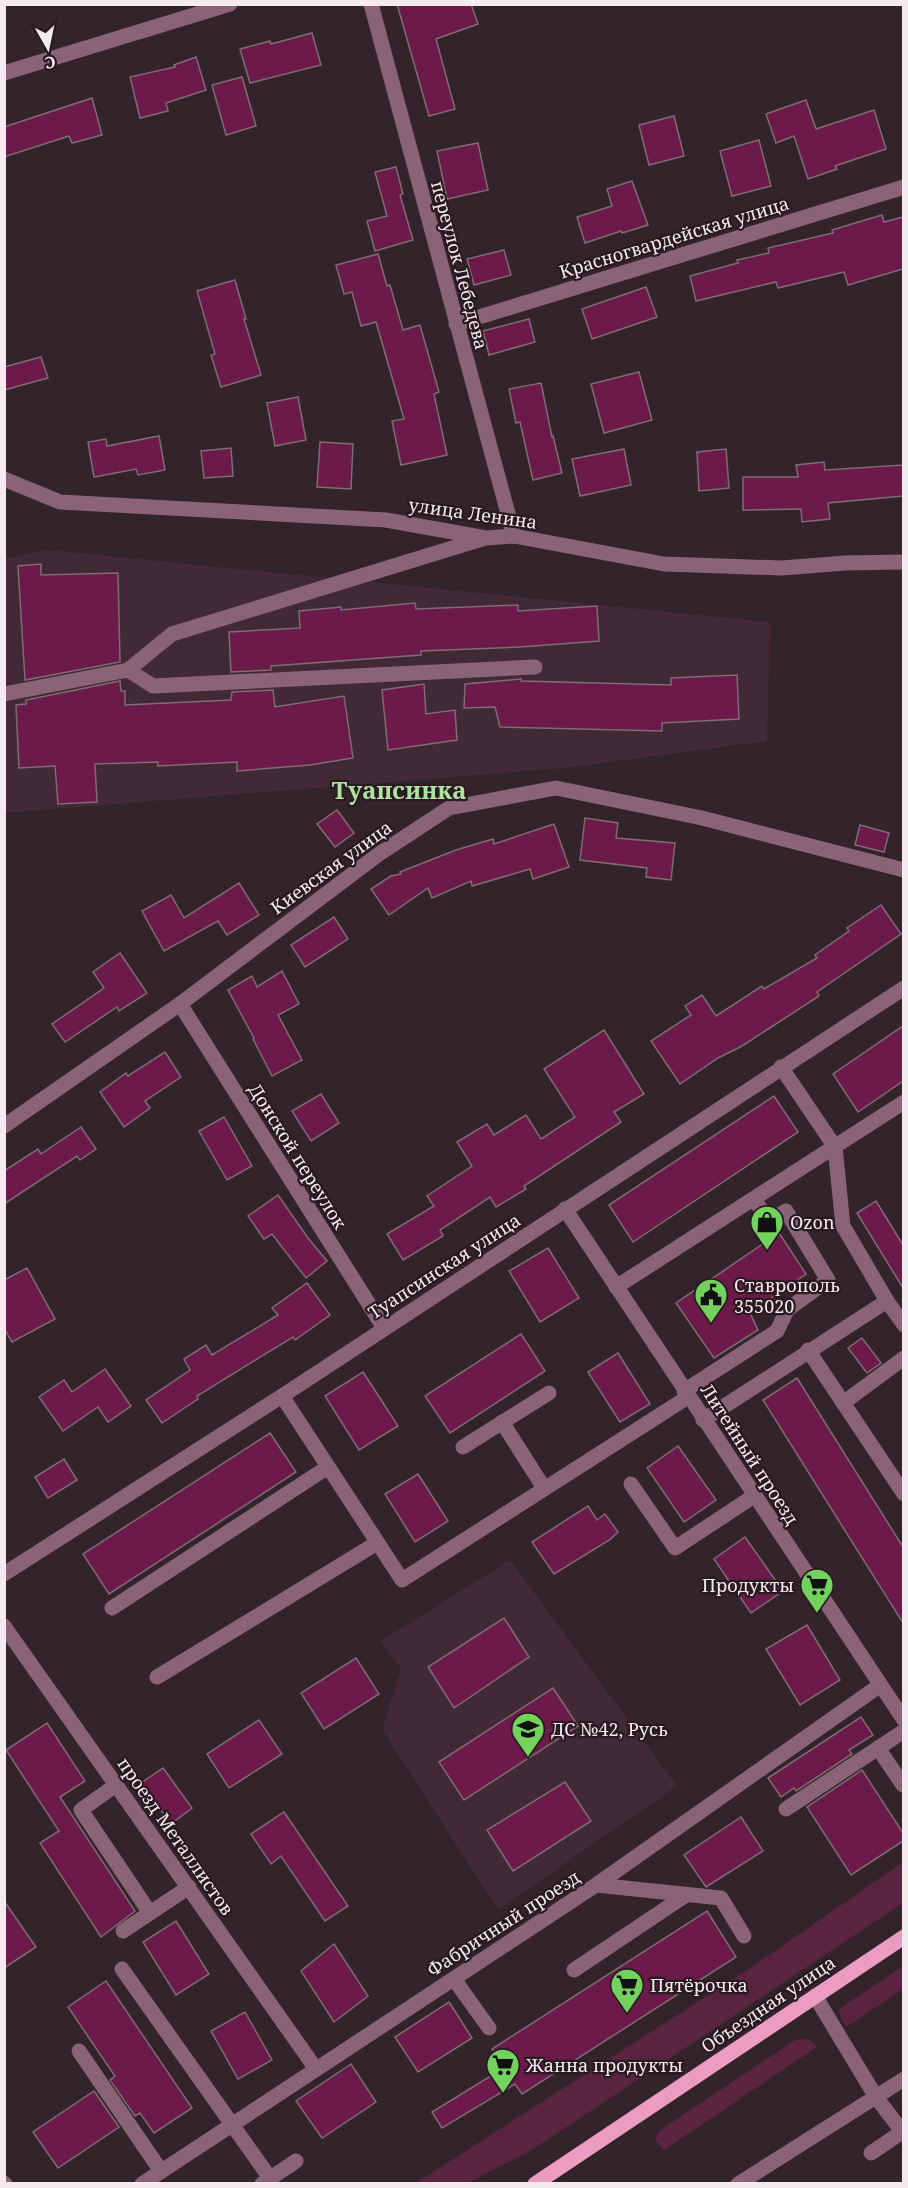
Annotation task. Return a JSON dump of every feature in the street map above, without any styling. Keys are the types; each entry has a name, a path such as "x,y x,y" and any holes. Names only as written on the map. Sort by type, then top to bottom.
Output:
{"main road":[{"name":"Объездная улица","path":"535,2184 903,1937"}],"street":[{"path":"4,73 230,4"},
{"name":"переулок Лебедева","path":"371,4 514,536"},
{"name":"Красногвардейская улица","path":"456,324 903,187"},
{"name":"улица Ленина","path":"4,479 60,502 386,520 486,538 514,536 664,564 782,568 845,563 903,562"},
{"path":"4,694 128,670 172,634 486,538"},
{"path":"128,670 153,686 535,667"},
{"name":"Киевская улица","path":"4,1126 180,1005 379,854 449,808 556,788 702,818 903,870"},
{"name":"Туапсинская улица","path":"4,1574 282,1396 903,988"},
{"name":"Донской переулок","path":"180,1005 384,1329"},
{"path":"781,1067 835,1147 843,1226 903,1325"},
{"path":"616,1287 903,1102"},
{"path":"282,1396 402,1580 686,1394 777,1331 788,1310 828,1280 786,1211 769,1221 754,1198"},
{"name":"Литейный проезд","path":"565,1209 903,1720"},
{"path":"704,1420 808,1350 887,1301"},
{"path":"808,1350 903,1494"},
{"path":"843,1403 903,1358"},
{"path":"463,1447 549,1393"},
{"path":"502,1422 544,1488"},
{"path":"112,1608 328,1467"},
{"path":"631,1484 675,1548 754,1496"},
{"path":"157,1677 377,1543"},
{"name":"проезд Металлистов","path":"4,1626 316,2068"},
{"name":"Фабричный проезд","path":"142,2184 596,1884 879,1686"},
{"path":"786,1809 903,1731"},
{"path":"878,1748 903,1785"},
{"path":"116,1785 81,1810 150,1913"},
{"path":"596,1884 721,1898 744,1936"},
{"path":"123,1931 189,1887"},
{"path":"574,1970 686,1895"},
{"path":"122,1969 232,2124 266,2181 296,2161"},
{"path":"454,1979 489,2028"},
{"path":"815,1996 876,2097 903,2133 871,2153"},
{"path":"79,2051 161,2171"},
{"path":"738,2184 903,2079"}],"shaded area":[{"path":"49,550 770,622 767,741 565,768 5,813 5,558"},
{"name":"ДС №42, Русь","path":"510,1560 677,1786 498,1910 382,1729 401,1669 381,1641"},
{"path":"903,1862 903,1903 532,2150 468,2183 416,2183 752,1967"},
{"path":"903,1966 903,1989 846,2027 839,2009"},
{"path":"809,2039 817,2047 664,2150 655,2140 659,2131 795,2040"}],"building":[{"path":"397,4 471,4 478,24 436,39 455,109 429,116"},
{"path":"312,33 321,65 250,83 240,49 270,41 271,44"},
{"path":"196,57 206,90 166,103 168,111 140,118 130,77 175,67 174,65"},
{"path":"242,77 256,126 226,135 212,85"},
{"path":"92,98 102,135 72,143 69,136 4,157 4,127"},
{"path":"806,100 816,129 874,110 886,149 835,166 837,169 808,179 794,136 776,143 766,114"},
{"path":"674,116 684,156 649,165 639,125"},
{"path":"759,140 771,186 732,196 720,151"},
{"path":"478,143 488,190 447,199 437,151"},
{"path":"396,167 403,194 400,195 413,240 375,251 367,221 387,216 375,172"},
{"path":"632,181 648,225 585,243 577,217 612,206 607,189"},
{"path":"882,215 884,222 903,217 903,269 848,285 844,272 778,288 776,282 696,301 690,276 738,263 737,260 769,253 768,248 833,233 832,230"},
{"path":"504,250 511,275 474,285 467,259"},
{"path":"378,254 403,330 420,325 439,392 434,394 447,455 401,465 392,421 404,419 376,322 361,326 352,292 344,294 336,265"},
{"path":"235,280 261,375 221,387 211,355 215,354 197,291"},
{"path":"646,287 657,317 592,339 582,309"},
{"path":"529,319 535,342 489,355 483,331"},
{"path":"41,357 48,378 4,390 4,367"},
{"path":"639,372 652,420 604,433 591,384"},
{"path":"541,383 562,473 533,480 520,422 516,423 509,389"},
{"path":"298,397 306,440 275,446 267,403"},
{"path":"159,436 165,470 138,475 136,469 94,477 88,442 106,439 107,446"},
{"path":"320,442 353,444 351,489 317,487"},
{"path":"231,448 233,476 204,478 201,451"},
{"path":"624,449 631,485 580,496 572,459"},
{"path":"726,449 729,488 699,491 697,452"},
{"path":"824,462 825,470 903,465 903,496 828,503 830,519 802,522 801,509 743,510 743,477 798,477 796,465"},
{"path":"41,564 41,575 118,573 120,662 25,680 18,566"},
{"path":"415,603 416,609 518,605 518,611 597,606 599,641 421,651 421,655 271,666 271,670 231,672 229,632 300,628 299,611 341,607 341,610"},
{"path":"737,675 739,719 662,723 662,731 500,727 495,707 464,708 465,684 521,679 521,681 671,685 671,678"},
{"path":"120,681 121,691 125,691 125,705 231,700 232,692 273,690 275,707 344,696 353,758 310,765 237,771 237,762 158,766 158,762 95,764 97,802 58,804 55,766 19,768 16,705 26,704 26,700"},
{"path":"424,684 426,714 455,710 457,740 388,750 382,690"},
{"path":"337,810 354,833 335,847 317,824"},
{"path":"585,818 618,823 616,838 675,843 671,880 646,877 647,868 580,860"},
{"path":"554,824 569,867 533,879 530,869 472,886 471,881 432,898 428,888 389,915 371,889 391,876 401,874 400,872 456,850 493,839 494,844"},
{"path":"860,825 889,833 884,852 855,845"},
{"path":"239,883 259,915 227,935 218,921 164,951 142,911 171,895 184,918"},
{"path":"881,905 901,934 817,992 819,996 680,1084 651,1041 691,1015 685,1006 702,995 716,1016 762,986 764,989 817,958 815,955 849,931 847,928"},
{"path":"334,917 348,939 305,967 291,945"},
{"path":"120,953 147,993 119,1011 117,1007 65,1042 52,1024 104,988 93,972"},
{"path":"282,971 299,1004 278,1015 302,1060 272,1076 228,990 252,976 257,987"},
{"path":"903,1026 903,1081 858,1112 833,1074"},
{"path":"604,1030 644,1094 614,1112 621,1122 524,1186 526,1189 496,1207 490,1197 440,1230 443,1236 403,1260 387,1234 434,1206 427,1196 472,1166 457,1142 487,1124 494,1135 526,1115 541,1139 575,1117 544,1069"},
{"path":"165,1052 181,1077 145,1101 150,1108 124,1127 100,1092 126,1073 128,1076"},
{"path":"321,1094 339,1123 311,1141 292,1111"},
{"path":"774,1096 798,1132 633,1242 609,1205"},
{"path":"224,1117 252,1166 227,1180 199,1131"},
{"path":"81,1127 96,1149 80,1160 77,1156 4,1204 4,1171 38,1149 41,1154"},
{"path":"278,1195 327,1261 306,1278 272,1234 264,1239 248,1216"},
{"path":"876,1201 903,1245 903,1288 857,1213"},
{"path":"779,1233 806,1274 750,1313 758,1330 714,1358 676,1303"},
{"path":"548,1248 579,1298 540,1322 509,1271"},
{"path":"27,1268 55,1319 12,1342 4,1328 4,1280"},
{"path":"307,1283 330,1315 295,1340 293,1337 197,1396 198,1399 162,1423 146,1400 190,1370 184,1359 206,1345 212,1355 278,1315 272,1308"},
{"path":"521,1334 545,1371 450,1433 425,1396"},
{"path":"862,1338 881,1363 867,1373 848,1348"},
{"path":"618,1353 650,1404 620,1422 588,1372"},
{"path":"105,1369 131,1406 108,1422 98,1407 63,1431 39,1397 64,1380 72,1392"},
{"path":"363,1372 398,1426 359,1450 325,1396"},
{"path":"797,1378 903,1547 903,1623 763,1400"},
{"path":"270,1433 296,1472 109,1594 83,1554"},
{"path":"678,1446 716,1500 684,1522 647,1468"},
{"path":"64,1459 77,1480 48,1498 35,1477"},
{"path":"418,1474 448,1521 415,1542 385,1494"},
{"path":"588,1506 597,1520 605,1514 618,1532 611,1539 554,1574 532,1542"},
{"path":"745,1537 783,1591 751,1613 714,1559"},
{"path":"504,1618 529,1657 454,1708 428,1667"},
{"path":"807,1625 840,1680 800,1705 766,1649"},
{"path":"356,1658 379,1694 324,1729 301,1693"},
{"path":"553,1688 578,1726 464,1800 439,1762"},
{"path":"861,1717 873,1735 849,1750 852,1754 796,1791 794,1788 781,1797 768,1778"},
{"path":"259,1720 282,1754 229,1788 207,1754"},
{"path":"47,1723 85,1781 60,1797 135,1911 101,1937 40,1843 59,1831 6,1750"},
{"path":"163,1768 192,1808 171,1824 141,1783"},
{"path":"862,1770 903,1833 903,1841 851,1875 807,1807"},
{"path":"565,1782 591,1821 513,1871 487,1830"},
{"path":"284,1812 348,1906 325,1921 281,1856 271,1864 251,1834"},
{"path":"741,1817 763,1851 706,1887 684,1855"},
{"path":"4,1901 36,1947 4,1968"},
{"path":"707,1911 736,1957 522,2094 515,2084 442,2128 432,2112 504,2068 492,2049"},
{"path":"176,1921 209,1974 176,1995 143,1942"},
{"path":"334,1944 368,1996 334,2022 301,1971"},
{"path":"106,1981 192,2108 154,2133 140,2113 135,2116 110,2080 115,2076 68,2007"},
{"path":"449,2002 472,2038 418,2072 395,2037"},
{"path":"245,2012 272,2060 238,2079 211,2031"},
{"path":"351,2064 376,2102 322,2138 296,2101"},
{"path":"94,2091 119,2127 58,2168 33,2132"}],"place":[{"name":"Ozon","path":"767,1251"},
{"name":"Ставрополь 355020","path":"711,1324"},
{"name":"Продукты","path":"817,1614"},
{"name":"ДС №42, Русь","path":"528,1758"},
{"name":"Пятёрочка","path":"627,2014"},
{"name":"Жанна продукты","path":"503,2094"}],"district":[{"name":"Туапсинка","path":"399,789"}]}
